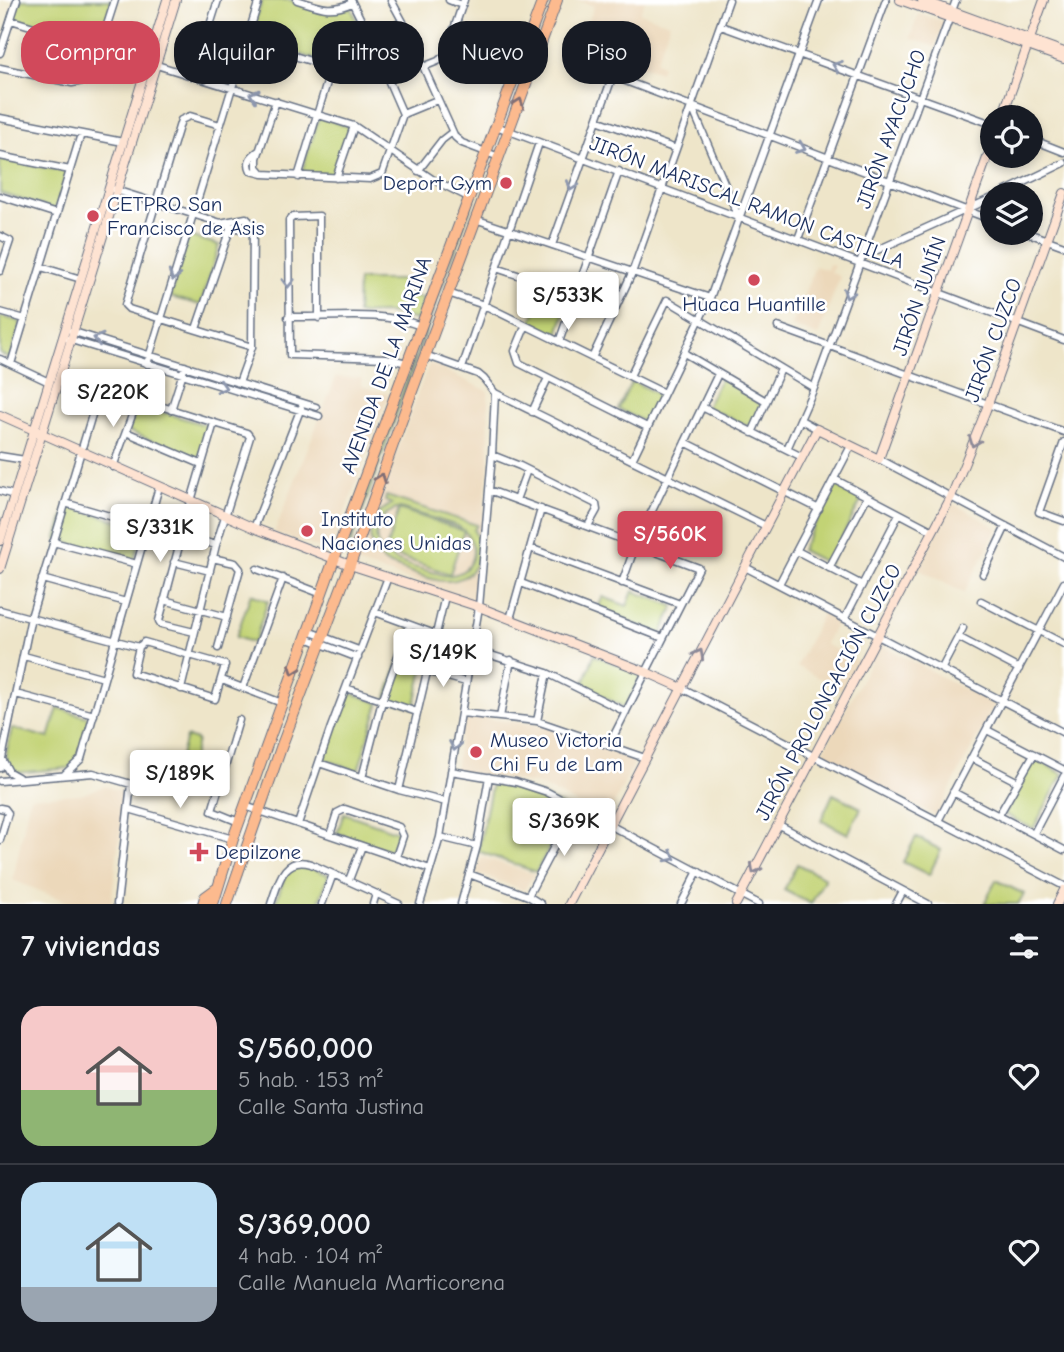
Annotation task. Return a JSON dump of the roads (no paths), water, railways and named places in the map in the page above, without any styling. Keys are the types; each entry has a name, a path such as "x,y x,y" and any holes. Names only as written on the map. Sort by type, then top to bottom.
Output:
{"main road":[{"name":"AVENIDA DE LA MARINA","path":"212,904 334,559 543,0"},
{"name":"AVENIDA DE LA MARINA","path":"228,904 258,810 557,0"},
{"path":"458,266 458,247 474,204 468,197"}],"street":[{"path":"0,54 17,0"},
{"path":"108,21 115,0"},
{"path":"160,29 167,0"},
{"path":"160,42 176,0"},
{"path":"211,21 218,0"},
{"path":"252,21 259,0"},
{"path":"297,0 327,9 339,9 351,1 361,21"},
{"path":"391,0 402,21"},
{"path":"424,67 445,55 463,3 449,0"},
{"path":"592,358 632,273 729,0"},
{"path":"632,460 710,298 819,0"},
{"path":"798,239 886,0"},
{"path":"900,0 1064,52"},
{"path":"922,0 951,14"},
{"name":"JIRÓN AYACUCHO","path":"787,449 814,388 956,0"},
{"path":"1006,105 1044,0"},
{"path":"11,20 21,23"},
{"path":"721,26 980,119"},
{"path":"1029,42 1064,59"},
{"path":"0,68 21,72"},
{"path":"424,69 452,132 462,143 499,157"},
{"path":"552,245 613,77 980,215"},
{"path":"0,541 25,460 38,433 49,382 68,334 81,279 113,190 123,142 144,84"},
{"path":"0,569 38,433 146,84"},
{"path":"219,84 354,125 418,171 468,197"},
{"path":"147,364 232,84"},
{"path":"298,177 326,84"},
{"path":"276,102 260,150 257,167 263,174 376,179 385,169 403,114 391,84"},
{"path":"403,114 437,100"},
{"path":"691,107 739,218"},
{"path":"220,125 190,116 184,117 125,303 130,309 252,347"},
{"path":"0,118 123,142"},
{"path":"597,120 676,149"},
{"path":"336,178 354,125"},
{"name":"JIRÓN MARISCAL RAMON CASTILLA","path":"496,126 861,261 938,294 1064,340"},
{"path":"418,171 442,140 452,132"},
{"path":"11,364 81,134"},
{"path":"462,368 539,143"},
{"path":"1043,144 1064,152"},
{"path":"0,156 70,170"},
{"path":"1025,182 1064,163"},
{"name":"JIRÓN JUNÍN","path":"879,459 983,168"},
{"path":"559,342 620,171"},
{"path":"113,190 253,233"},
{"name":"JIRÓN CUZCO","path":"951,497 988,404 1064,193"},
{"path":"0,197 57,214"},
{"path":"861,261 980,204"},
{"path":"319,318 320,216 293,217 289,220 288,352 292,356 386,358 407,363"},
{"path":"220,223 246,218 252,222 252,347 239,383"},
{"path":"475,219 710,298"},
{"path":"196,329 231,226"},
{"path":"0,236 10,241 0,271"},
{"path":"1043,238 1064,246"},
{"path":"41,267 81,279"},
{"path":"496,268 576,295"},
{"path":"448,293 484,305 664,393"},
{"path":"630,376 667,300 814,388"},
{"path":"0,312 25,319"},
{"path":"288,317 394,318 421,326"},
{"path":"525,327 517,345 516,358 525,367 647,427"},
{"path":"778,327 1064,432"},
{"path":"68,334 150,355 316,407"},
{"path":"68,334 147,364 319,416"},
{"path":"684,353 766,401"},
{"path":"425,355 484,379 495,393 531,412 766,526"},
{"path":"0,359 49,382"},
{"path":"171,410 185,366"},
{"path":"752,433 781,369"},
{"path":"622,583 636,544 718,374"},
{"path":"531,412 548,379"},
{"path":"0,768 31,617 98,393 105,390 247,433 250,437 212,558 191,656 181,689"},
{"path":"420,904 440,837 479,607 495,393"},
{"path":"113,467 138,399"},
{"path":"254,528 303,403"},
{"path":"702,407 802,457"},
{"path":"0,415 254,528 350,565 479,607 682,688 1064,888 1057,904"},
{"path":"801,420 1064,557"},
{"path":"194,632 161,624 159,621 214,423"},
{"path":"569,904 817,429"},
{"path":"126,432 201,464"},
{"path":"685,442 818,509"},
{"path":"1064,442 1039,512 1064,521"},
{"path":"779,584 851,446"},
{"path":"0,456 25,460"},
{"path":"492,456 596,504 597,510 588,526"},
{"path":"516,500 527,470"},
{"path":"834,479 933,531"},
{"path":"65,774 81,759 159,487"},
{"path":"489,490 697,566 699,570 609,745"},
{"path":"0,491 14,495"},
{"path":"829,568 867,497"},
{"name":"JIRÓN PROLONGACIÓN CUZCO","path":"736,904 951,497"},
{"path":"65,503 147,527"},
{"path":"510,619 541,509"},
{"path":"845,618 900,514"},
{"path":"983,574 1006,526"},
{"path":"181,535 216,545"},
{"path":"53,541 136,564"},
{"path":"530,548 680,604"},
{"path":"797,551 862,585"},
{"path":"212,558 235,563 240,569 218,648"},
{"path":"174,562 210,571"},
{"path":"745,567 1064,733"},
{"path":"257,569 322,594"},
{"path":"298,824 388,577"},
{"path":"243,688 284,578"},
{"path":"42,579 126,602"},
{"path":"521,583 663,638"},
{"path":"938,821 1064,583"},
{"path":"399,790 444,596"},
{"path":"164,600 227,617"},
{"path":"981,601 1064,644"},
{"path":"0,610 139,648"},
{"path":"375,612 435,634"},
{"path":"362,778 382,701 409,625"},
{"path":"942,668 963,628"},
{"path":"307,635 359,654"},
{"path":"958,637 1020,669"},
{"path":"144,642 225,666 214,700 132,672 139,648 144,642"},
{"path":"472,649 547,673 625,712"},
{"path":"24,656 104,678"},
{"path":"500,717 511,660"},
{"path":"426,671 466,682"},
{"path":"537,721 547,673"},
{"path":"222,680 282,702"},
{"path":"346,688 417,712"},
{"path":"16,694 94,715"},
{"path":"461,713 537,721 645,758"},
{"path":"239,720 212,811 239,822"},
{"path":"987,730 1064,770"},
{"path":"999,815 1034,754"},
{"path":"1,758 9,772 20,778"},
{"path":"972,758 1018,782"},
{"path":"81,759 87,769 128,782 132,786 117,904"},
{"path":"319,763 399,790 446,802"},
{"path":"451,771 489,777 547,792 759,904"},
{"path":"0,781 93,772"},
{"path":"1034,833 1064,776"},
{"path":"461,904 477,846 489,777"},
{"path":"953,792 1064,850"},
{"path":"245,806 430,869"},
{"path":"528,896 575,807"},
{"path":"0,808 8,813 0,840"},
{"path":"129,809 233,839"},
{"path":"330,835 337,813 345,809 399,827 403,836 396,858"},
{"path":"779,825 928,904"},
{"path":"440,837 477,846"},
{"path":"349,880 362,846"},
{"path":"271,904 280,877 293,863 305,862 399,904"},
{"path":"681,904 698,871"},
{"path":"322,904 333,874"},
{"path":"470,874 528,896 541,904"},
{"path":"896,904 902,891"},
{"path":"373,904 376,894"}],"place":[{"name":"Deport Gym","path":"506,183"},
{"name":"CETPRO San Francisco de Asis","path":"93,216"},
{"name":"Huaca Huantille","path":"754,280"},
{"name":"Instituto Naciones Unidas","path":"307,531"},
{"name":"Museo Victoria Chi Fu de Lam","path":"476,752"},
{"name":"Depilzone","path":"199,852"}]}
